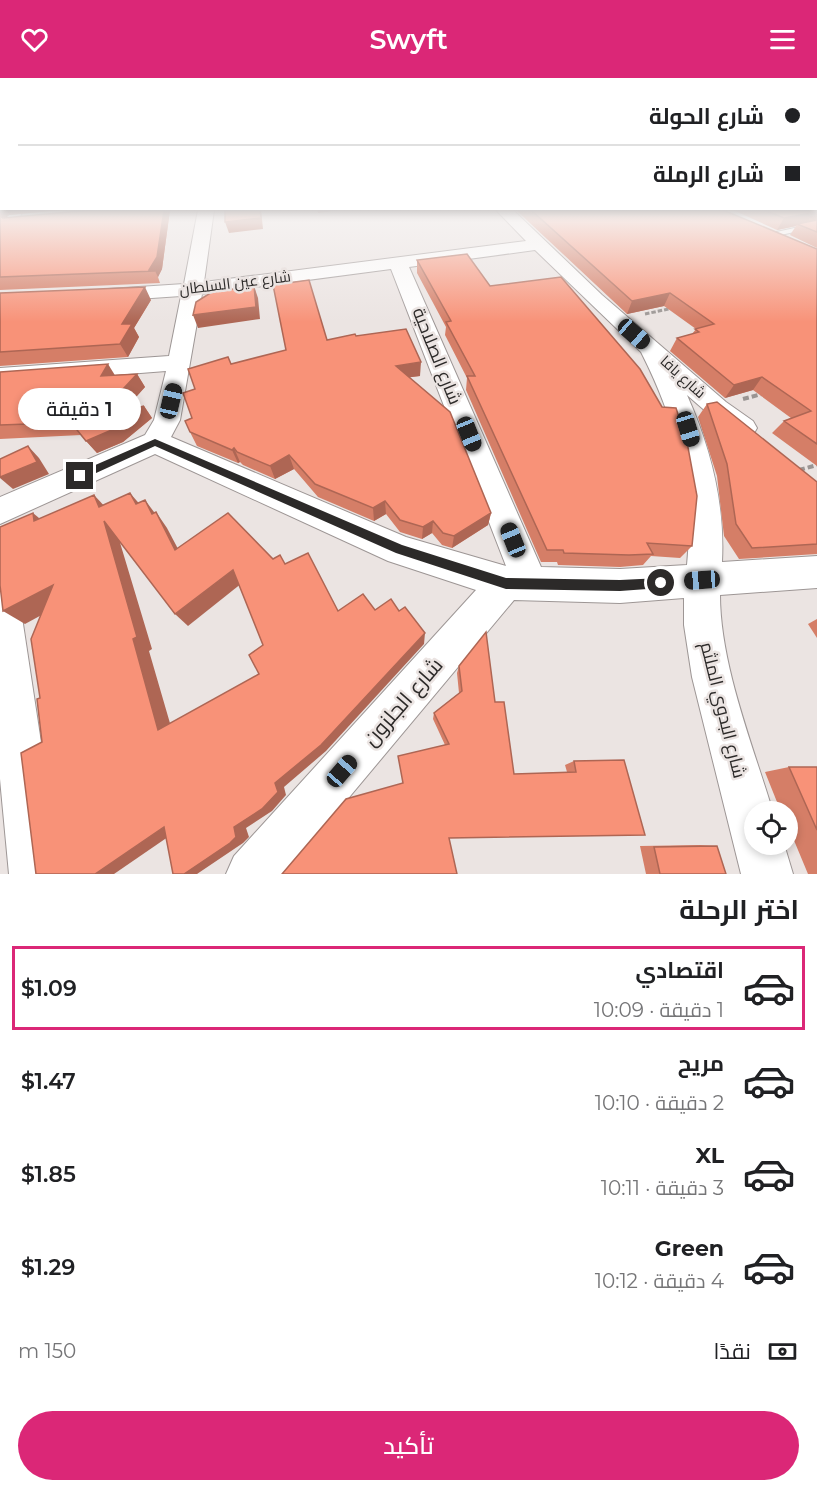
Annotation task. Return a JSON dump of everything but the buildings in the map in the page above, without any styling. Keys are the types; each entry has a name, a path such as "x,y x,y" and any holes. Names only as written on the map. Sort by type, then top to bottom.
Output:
{"street":[{"path":"0,511 155,442 167,420 180,363 200,247"},
{"name":"شارع عين السلطان","path":"94,296 194,290 516,247"},
{"name":"شارع يافا","path":"544,247 618,320 717,408 808,467"},
{"name":"شارع الصلاحية","path":"398,262 518,583"},
{"name":"شارع البدوي الملثم","path":"650,348 684,416 701,479 706,533 702,580 703,623 713,681 746,801"},
{"path":"0,376 180,363"},
{"path":"155,442 400,550 518,583 620,586 817,572"},
{"name":"شارع الجلزون","path":"252,874 518,583"},
{"path":"0,591 35,874"},
{"path":"762,855 767,874"}],"path":[{"path":"618,320 676,307"},
{"path":"717,408 772,390"}],"route":[{"path":"80,476 155,442 400,550 506,583 620,586 661,583"}]}
